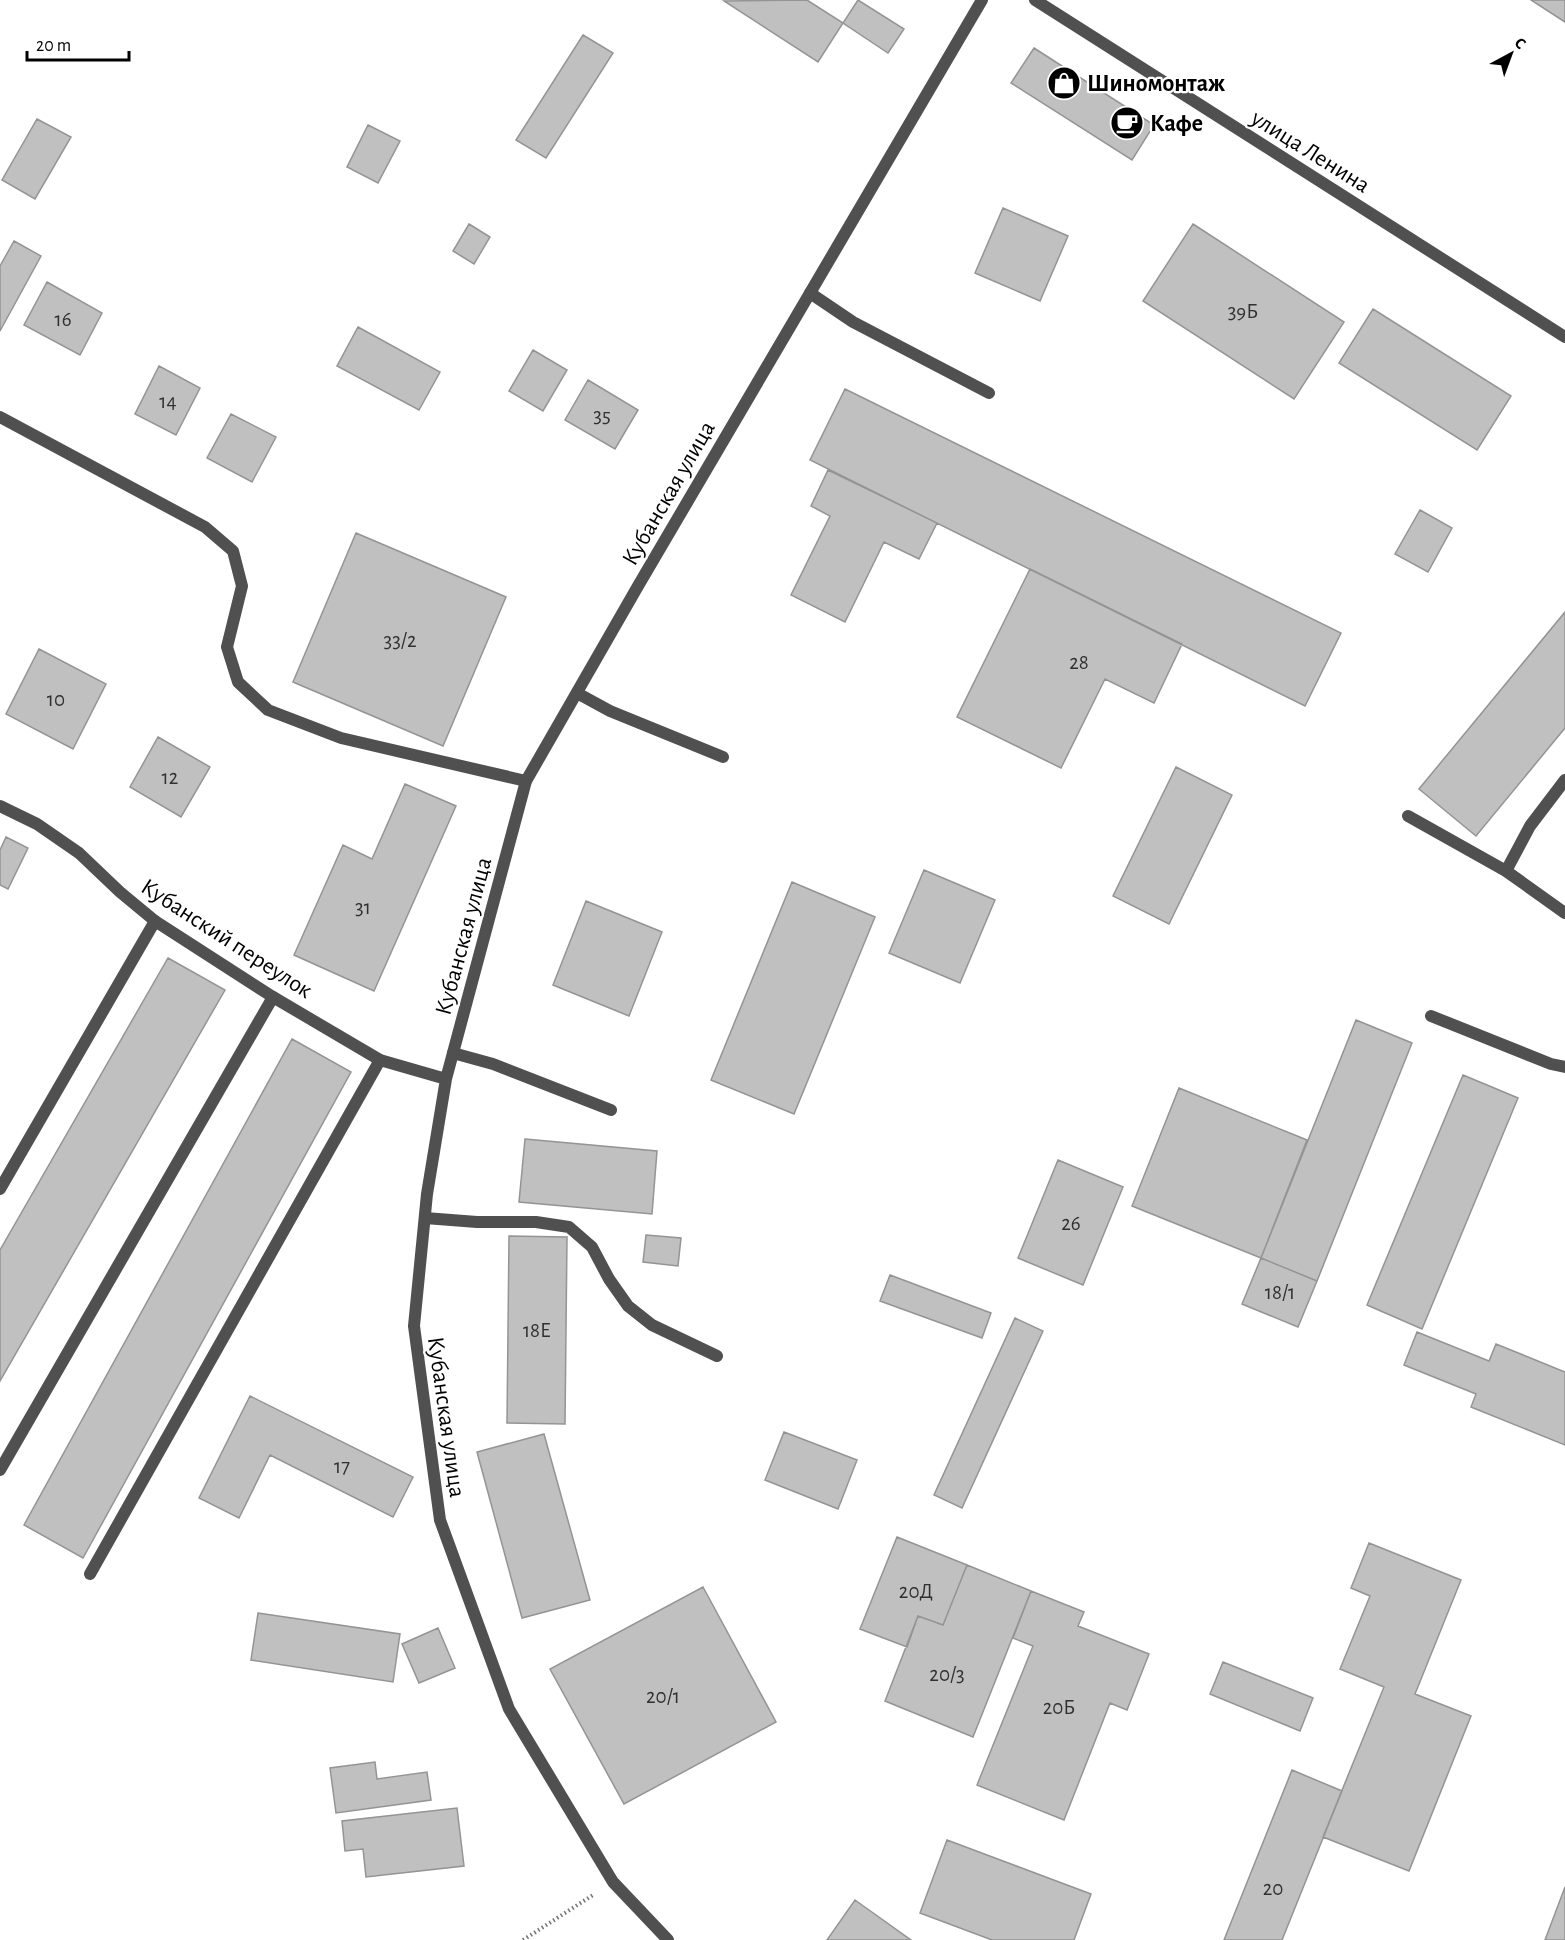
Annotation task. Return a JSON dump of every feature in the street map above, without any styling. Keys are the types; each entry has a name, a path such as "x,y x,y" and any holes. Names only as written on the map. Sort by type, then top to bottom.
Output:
{"street":[{"name":"Кубанская улица","path":"668,1940 613,1882 508,1709 440,1520 414,1326 425,1218 446,1079 526,781 982,0"},
{"name":"улица Ленина","path":"1035,0 1565,337"},
{"path":"810,293 853,322 989,393"},
{"path":"0,417 205,527 233,551 242,586 227,647 238,682 268,710 341,738 526,781"},
{"path":"577,693 610,711 723,757"},
{"path":"1506,871 1530,826 1565,780"},
{"name":"Кубанский переулок","path":"0,806 37,824 80,853 120,892 155,921 273,997 380,1060 446,1079"},
{"path":"1408,816 1506,871 1565,913"},
{"path":"0,1189 155,921"},
{"path":"0,1470 273,997"},
{"path":"1431,1016 1551,1064 1565,1067"},
{"path":"453,1053 493,1064 611,1110"},
{"path":"90,1574 380,1060"},
{"path":"425,1218 477,1222 537,1222 569,1227 592,1247 609,1279 628,1306 652,1325 717,1356"}],"path":[{"path":"523,1940 613,1882"}],"building":[{"path":"807,0 843,23 818,62 724,1"},
{"path":"858,0 904,29 888,53 843,23"},
{"path":"1531,0 1565,0 1565,22"},
{"path":"583,35 613,53 546,158 516,140"},
{"path":"1034,48 1154,125 1132,160 1011,83"},
{"path":"37,119 71,137 35,199 2,180"},
{"path":"368,125 400,141 378,183 347,167"},
{"path":"1003,208 1068,236 1040,301 975,273"},
{"path":"469,224 490,237 474,264 453,251"},
{"path":"1193,224 1344,322 1294,399 1143,301"},
{"path":"14,241 41,256 0,331 0,266"},
{"path":"47,282 102,313 80,355 24,325"},
{"path":"1373,309 1511,396 1477,450 1339,363"},
{"path":"358,327 440,372 419,410 337,366"},
{"path":"533,350 567,370 543,411 509,391"},
{"path":"159,366 200,388 176,435 135,414"},
{"path":"588,380 638,410 615,449 565,420"},
{"path":"845,389 1341,633 1305,706 810,460"},
{"path":"231,414 276,437 252,482 207,458"},
{"path":"828,470 937,523 919,559 884,542 845,622 791,595 830,516 811,506"},
{"path":"1420,510 1452,528 1428,572 1395,554"},
{"path":"356,533 506,597 443,746 293,682"},
{"path":"1030,569 1182,644 1154,703 1105,679 1061,768 957,717"},
{"path":"1565,612 1565,728 1476,836 1419,789"},
{"path":"39,649 106,684 73,749 6,714"},
{"path":"158,737 210,767 181,817 130,787"},
{"path":"1176,767 1232,795 1169,924 1113,896"},
{"path":"405,784 456,806 374,991 294,955 343,845 372,859"},
{"path":"6,837 28,848 8,889 0,885 0,850"},
{"path":"924,870 995,900 960,983 889,953"},
{"path":"792,882 875,917 794,1114 711,1080"},
{"path":"586,901 662,932 629,1016 553,985"},
{"path":"168,958 225,990 0,1381 0,1250"},
{"path":"1356,1020 1412,1043 1317,1281 1261,1258"},
{"path":"292,1039 351,1072 83,1558 24,1525"},
{"path":"1463,1075 1518,1098 1422,1329 1367,1305"},
{"path":"1179,1088 1307,1140 1261,1258 1132,1206"},
{"path":"525,1139 657,1151 652,1214 519,1202"},
{"path":"1058,1160 1123,1187 1083,1285 1018,1258"},
{"path":"646,1235 681,1238 678,1266 643,1262"},
{"path":"509,1236 567,1237 565,1424 507,1423"},
{"path":"1261,1258 1317,1281 1298,1327 1242,1304"},
{"path":"890,1275 991,1313 982,1338 880,1301"},
{"path":"1015,1318 1043,1331 962,1508 934,1495"},
{"path":"1417,1332 1489,1361 1496,1344 1565,1372 1565,1445 1471,1407 1476,1394 1404,1365"},
{"path":"250,1396 413,1477 393,1517 270,1455 239,1518 199,1498"},
{"path":"784,1432 857,1460 838,1509 765,1480"},
{"path":"544,1434 590,1600 522,1618 477,1452"},
{"path":"897,1537 967,1565 943,1625 918,1616 907,1647 860,1629"},
{"path":"1369,1543 1461,1580 1415,1694 1471,1716 1409,1871 1323,1837 1384,1687 1340,1669 1370,1596 1351,1588"},
{"path":"967,1565 1031,1591 973,1737 885,1701 918,1616 943,1625"},
{"path":"703,1587 776,1722 624,1804 550,1669"},
{"path":"1031,1591 1084,1612 1078,1626 1149,1654 1127,1710 1110,1703 1064,1820 977,1785 1033,1646 1013,1638"},
{"path":"258,1613 400,1634 393,1682 251,1660"},
{"path":"438,1628 455,1668 419,1683 402,1644"},
{"path":"1223,1662 1313,1698 1300,1731 1210,1694"},
{"path":"375,1762 377,1779 427,1772 431,1800 336,1813 330,1768"},
{"path":"1292,1770 1342,1791 1282,1940 1224,1940"},
{"path":"457,1808 464,1866 366,1877 363,1849 345,1851 342,1821"},
{"path":"947,1840 1091,1894 1074,1940 992,1940 920,1913"},
{"path":"1565,1887 1565,1940 1545,1940"},
{"path":"855,1900 911,1940 827,1940"}],"place":[{"name":"Шиномонтаж","path":"1064,83"},
{"name":"Кафе","path":"1127,123"}]}
